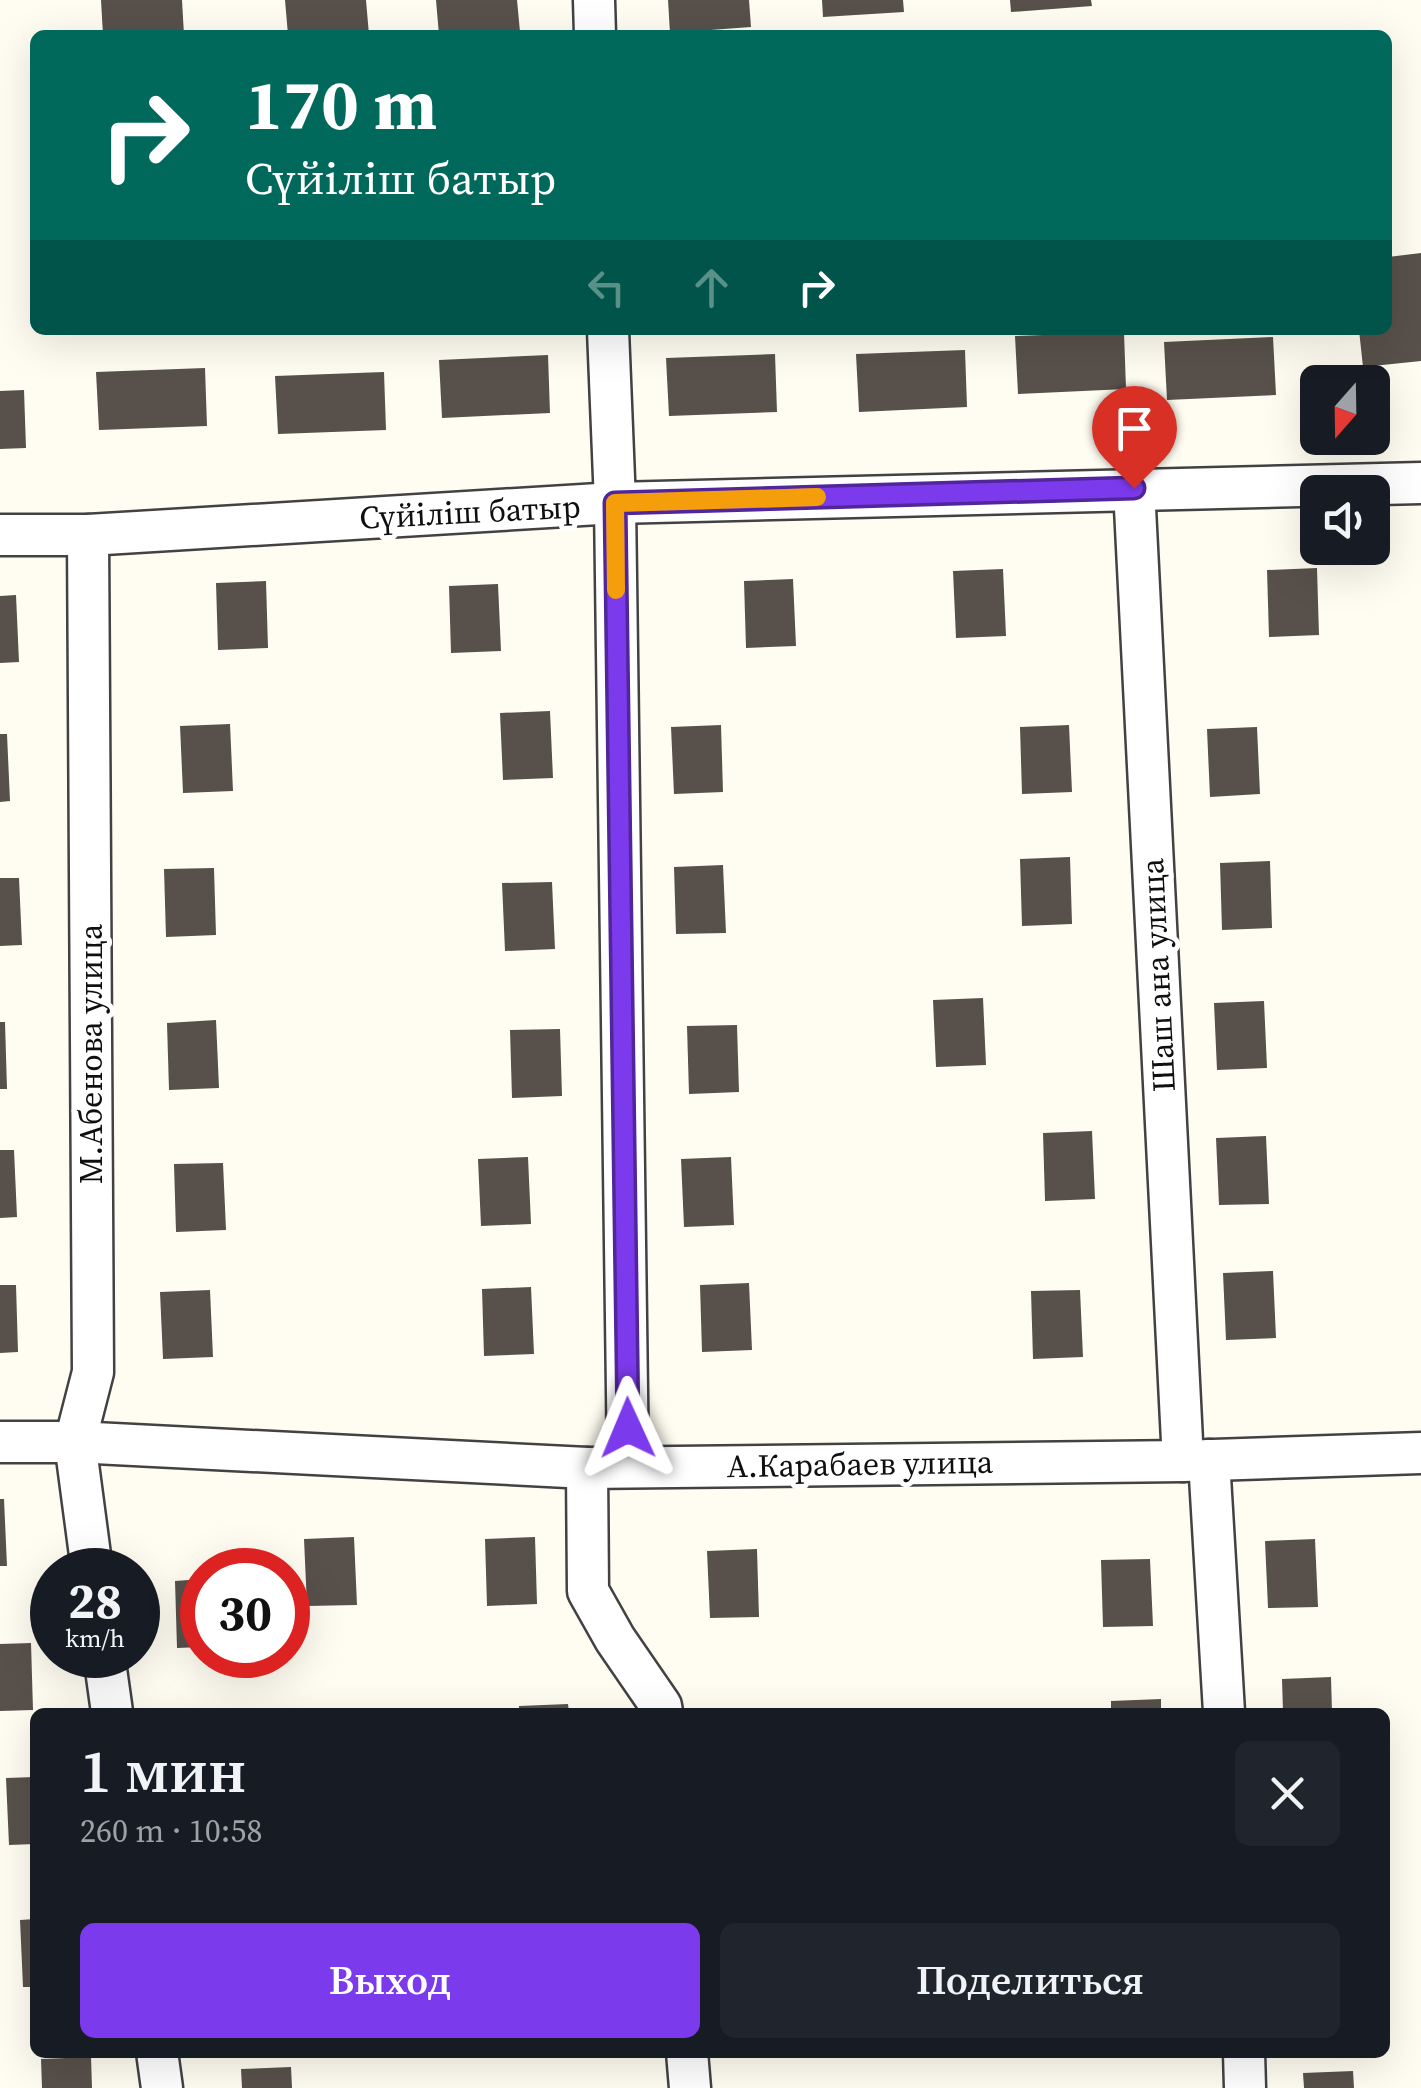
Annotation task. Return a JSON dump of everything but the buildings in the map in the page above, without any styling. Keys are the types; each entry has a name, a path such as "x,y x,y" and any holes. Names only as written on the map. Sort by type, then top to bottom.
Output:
{"street":[{"path":"594,0 595,30"},
{"path":"608,335 615,503 628,1466"},
{"name":"Сүйіліш батыр","path":"0,535 88,535 615,503 1421,482"},
{"name":"Шаш ана улица","path":"1134,488 1196,1461 1224,1708"},
{"name":"М.Абенова улица","path":"88,535 92,1372 75,1442 89,1548"},
{"name":"А.Карабаев улица","path":"0,1442 75,1442 587,1468 1196,1461 1421,1454"},
{"path":"587,1468 588,1591 614,1639 661,1708"},
{"path":"107,1678 111,1708"},
{"path":"158,2058 162,2088"},
{"path":"688,2058 690,2088"},
{"path":"1244,2058 1245,2088"}],"slow traffic":[{"path":"616,590 615,503 817,497"}],"route":[{"path":"628,1428 615,503 1134,488"}]}
